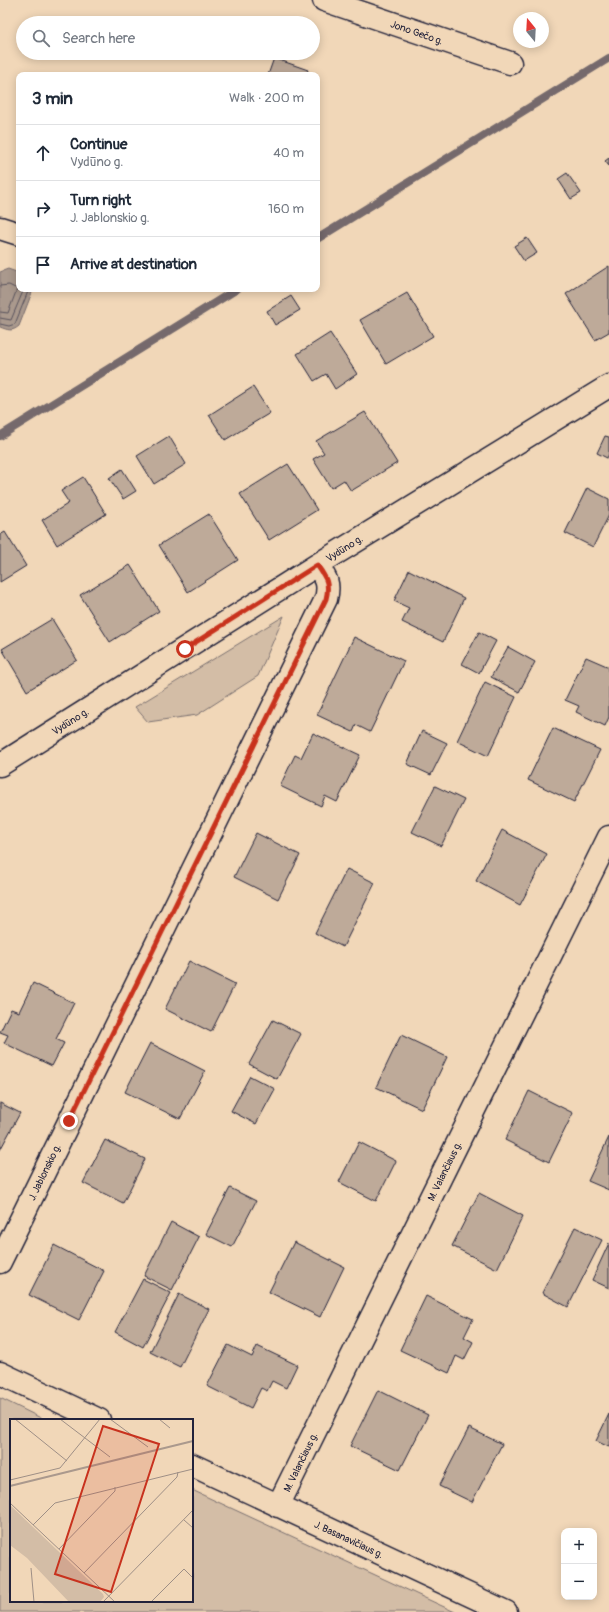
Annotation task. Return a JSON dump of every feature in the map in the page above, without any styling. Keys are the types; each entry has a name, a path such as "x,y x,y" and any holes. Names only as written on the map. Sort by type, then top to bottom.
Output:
{"street":[{"name":"Jono Gečo g.","path":"324,0 510,63"},
{"path":"0,228 16,233"},
{"name":"Vydūno g.","path":"0,765 317,565 609,386"},
{"name":"J. Jablonskio g.","path":"0,1262 326,599 329,588 325,576 317,565"},
{"name":"M. Valančiaus g.","path":"278,1506 609,837"},
{"path":"0,1373 97,1419"},
{"name":"J. Basanavičiaus g.","path":"193,1464 278,1506 506,1612"}],"shaded area":[{"path":"284,616 258,676 197,715 148,722 135,707"},
{"path":"0,1398 43,1419 10,1419 10,1602 193,1602 193,1490 455,1612 0,1612"}],"water":[{"path":"8,269 16,272 16,292 32,292 19,326 10,330 0,327 0,272"}],"building":[{"path":"273,60 280,60 308,70 307,72 269,72"},
{"path":"609,158 609,166 605,161"},
{"path":"567,173 581,193 571,199 558,179"},
{"path":"527,238 537,253 524,261 514,246"},
{"path":"609,266 609,332 595,340 566,294"},
{"path":"407,293 433,336 386,364 360,320"},
{"path":"291,296 300,310 275,325 267,311"},
{"path":"330,333 357,374 335,389 326,374 314,381 297,354"},
{"path":"253,387 270,413 225,440 209,415"},
{"path":"365,412 397,463 351,491 344,480 331,488 313,459 324,453 316,441"},
{"path":"169,436 186,464 154,484 137,456"},
{"path":"605,436 609,437 609,454 607,458 597,453"},
{"path":"288,464 317,510 269,540 240,494"},
{"path":"122,469 136,491 123,499 109,478"},
{"path":"83,477 106,514 57,545 42,520 69,503 61,491"},
{"path":"587,488 609,499 609,515 593,547 565,533"},
{"path":"209,514 238,560 188,592 159,545"},
{"path":"5,532 26,566 0,582 0,535"},
{"path":"130,565 159,611 110,642 80,595"},
{"path":"409,570 464,598 443,642 402,622 409,608 394,601"},
{"path":"52,619 77,660 27,691 2,649"},
{"path":"479,632 496,641 479,673 462,664"},
{"path":"354,637 404,661 370,732 356,725 353,732 317,715"},
{"path":"508,647 535,662 519,692 491,677"},
{"path":"586,657 609,667 609,717 605,726 576,712 579,706 565,700"},
{"path":"485,682 516,697 488,756 457,741"},
{"path":"553,728 600,750 574,802 528,780"},
{"path":"422,731 447,743 431,775 407,764"},
{"path":"313,733 360,755 337,802 325,796 321,806 280,786 295,755 301,758"},
{"path":"435,786 464,800 441,846 412,832"},
{"path":"502,830 547,854 520,905 476,881"},
{"path":"256,833 300,855 278,899 234,877"},
{"path":"347,869 375,883 343,947 315,933"},
{"path":"189,961 235,984 211,1032 165,1009"},
{"path":"33,983 74,1003 56,1039 64,1043 52,1066 4,1043 8,1035 0,1032 11,1009 19,1012"},
{"path":"273,1020 301,1034 277,1079 249,1064"},
{"path":"401,1035 447,1057 422,1109 376,1087"},
{"path":"150,1043 205,1071 180,1119 125,1092"},
{"path":"250,1076 275,1089 256,1124 231,1111"},
{"path":"529,1091 573,1113 549,1162 505,1140"},
{"path":"0,1103 20,1113 0,1150"},
{"path":"609,1137 609,1190 588,1181"},
{"path":"105,1140 145,1159 123,1203 83,1183"},
{"path":"359,1142 396,1161 376,1201 339,1182"},
{"path":"230,1188 256,1201 232,1247 206,1234"},
{"path":"479,1193 523,1216 497,1269 452,1246"},
{"path":"171,1222 199,1237 172,1290 144,1276"},
{"path":"575,1227 602,1240 568,1307 542,1293"},
{"path":"294,1242 344,1267 320,1317 269,1292"},
{"path":"609,1243 609,1288 592,1280"},
{"path":"54,1245 104,1271 79,1320 29,1295"},
{"path":"143,1279 171,1293 143,1347 115,1332"},
{"path":"179,1294 209,1309 180,1367 150,1352"},
{"path":"426,1296 473,1319 464,1337 473,1342 464,1360 456,1356 449,1373 400,1350"},
{"path":"228,1345 252,1357 257,1346 297,1365 286,1388 272,1381 267,1391 261,1388 251,1408 207,1386"},
{"path":"378,1390 428,1415 400,1470 350,1446"},
{"path":"609,1414 609,1447 596,1441"},
{"path":"469,1428 502,1444 472,1502 439,1486"}],"waterway":[{"path":"320,237 609,58"},
{"path":"0,436 232,292"}],"route":[{"path":"69,1121 326,599 329,588 325,576 317,565 185,649"}]}
